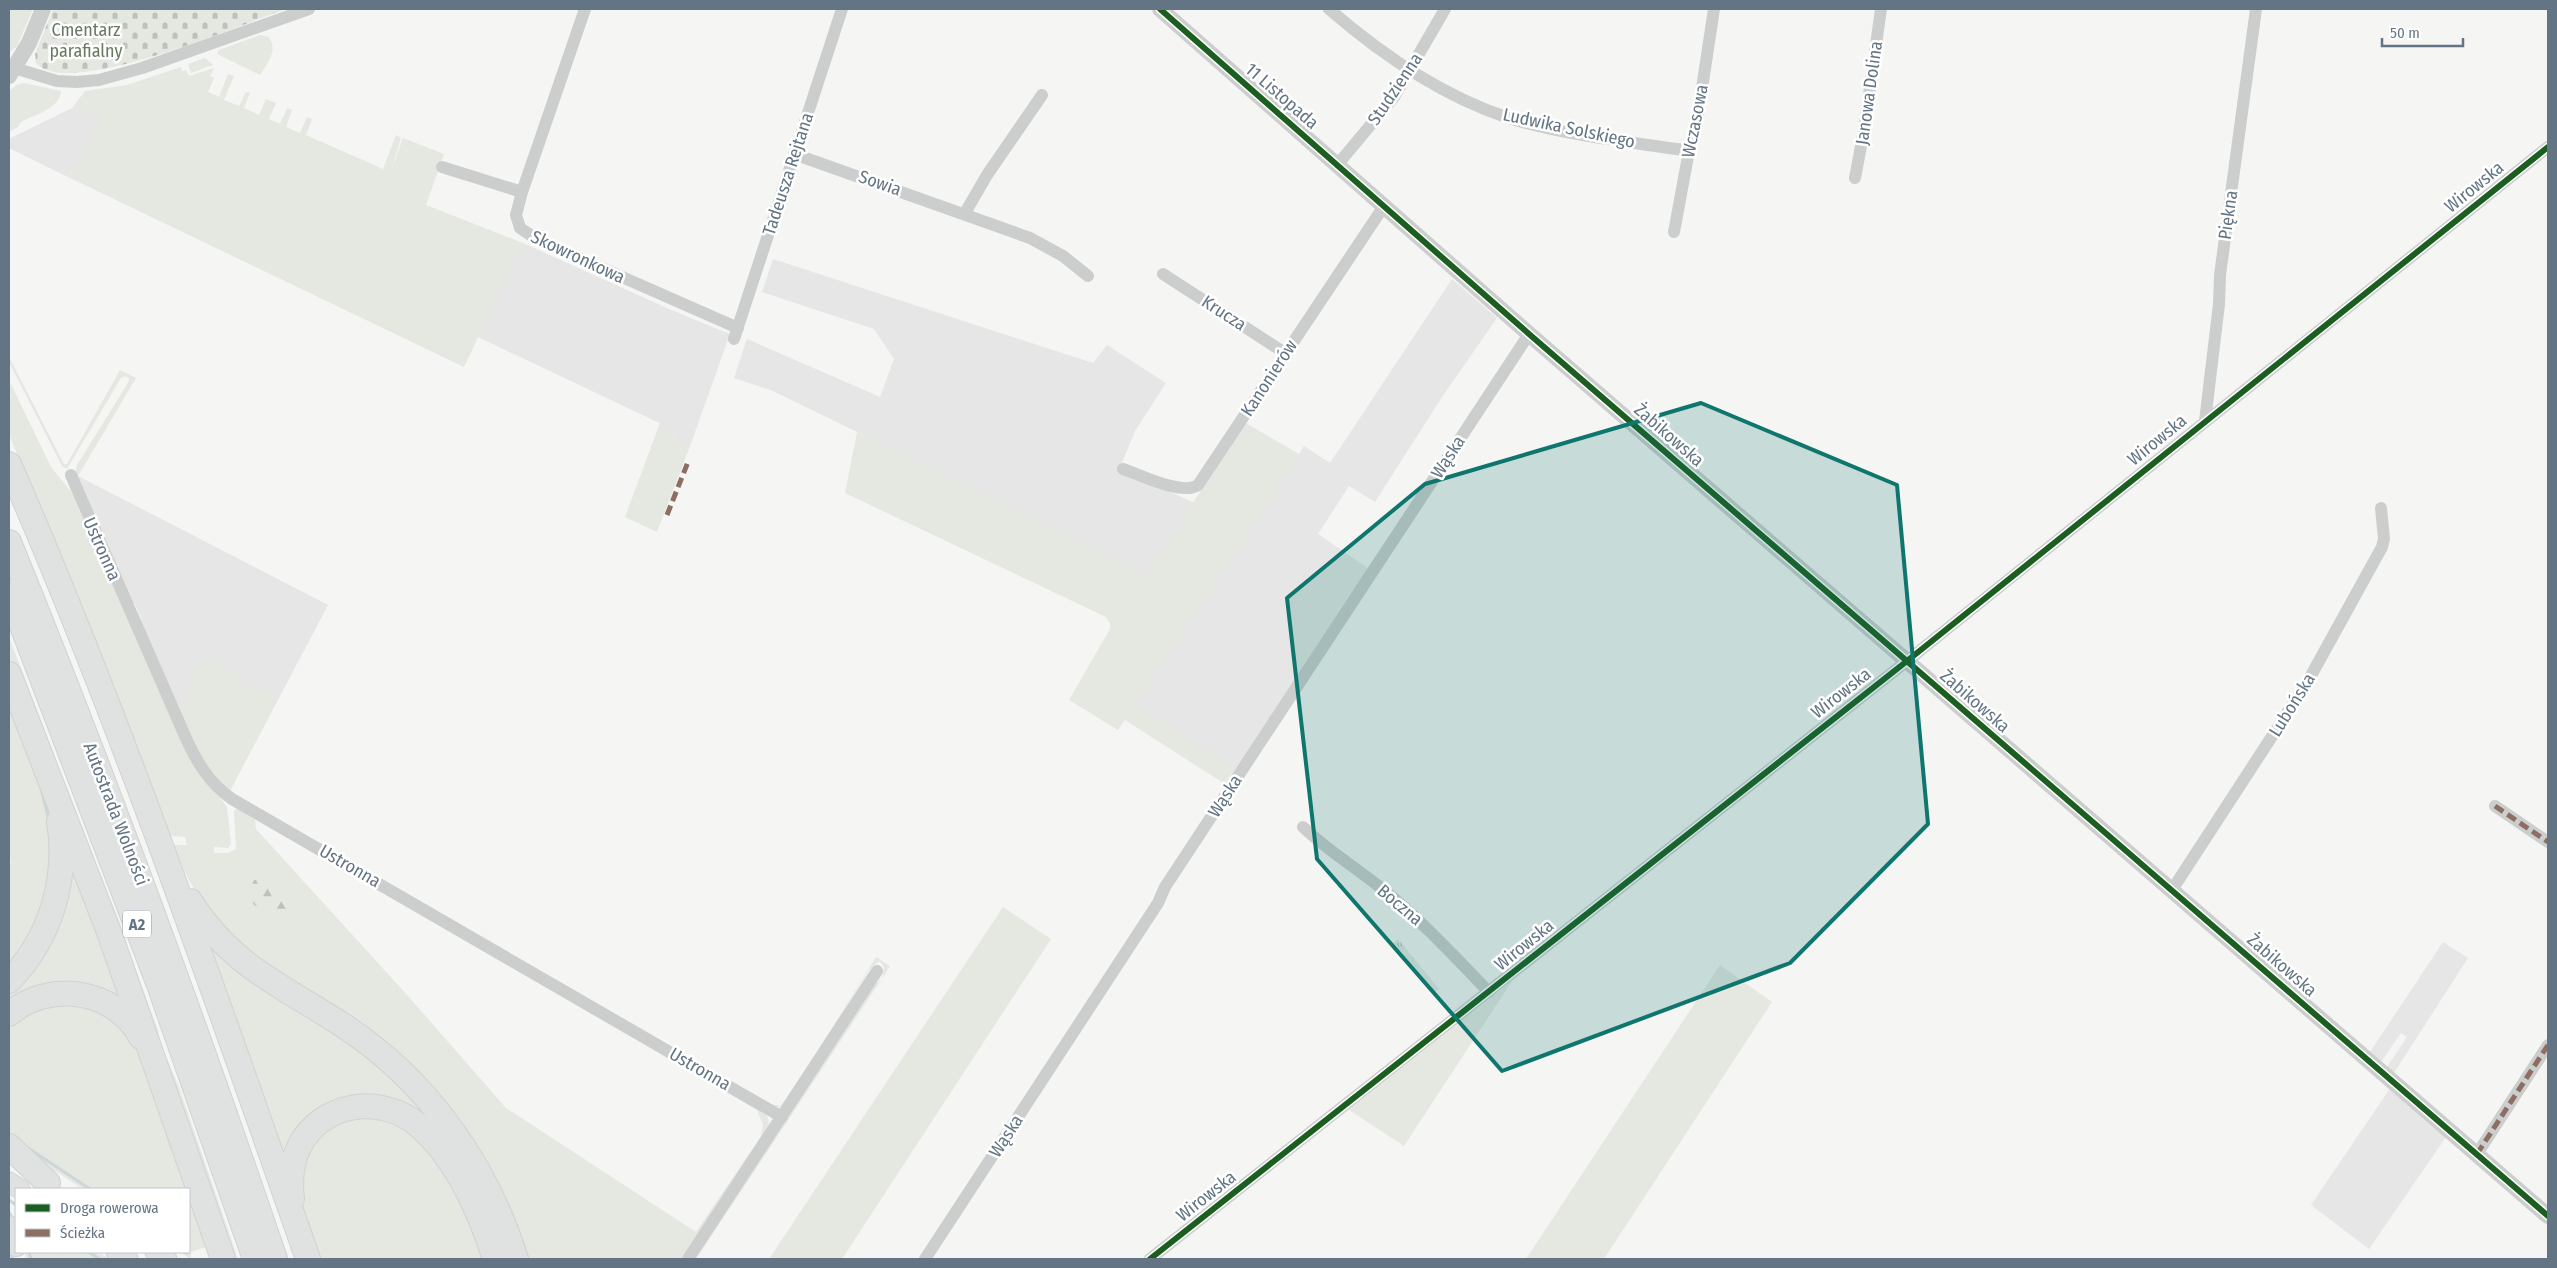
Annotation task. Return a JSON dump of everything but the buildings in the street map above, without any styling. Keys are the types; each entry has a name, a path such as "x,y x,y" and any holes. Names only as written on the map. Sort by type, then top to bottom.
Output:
{"highway":[{"path":"9,464 95,674 168,865 308,1259"},
{"name":"Autostrada Wolności","path":"9,542 134,861 190,1012 275,1259"},
{"name":"Autostrada Wolności","path":"9,592 158,982 255,1259"},
{"path":"9,674 109,932 224,1259"},
{"path":"9,981 30,957 42,937 57,896 61,842 49,778"},
{"path":"168,865 205,923 237,958 268,980 367,1042 411,1081 432,1104 458,1138 479,1171 498,1209 516,1259"},
{"path":"9,1014 24,1004 49,994 66,993 90,997 115,1009 131,1023 156,1065"},
{"path":"295,1223 291,1176 294,1160 303,1140 316,1125 335,1113 356,1107 381,1107 411,1120 442,1150 472,1202 495,1259"},
{"path":"9,1146 53,1186"},
{"path":"9,1228 15,1242"}],"main road":[{"path":"9,1158 53,1186"}],"street":[{"path":"43,9 29,44 11,71 49,80 71,82 99,80 142,68 309,9"},
{"name":"Skowronkowa","path":"584,9 522,192 516,215 517,222 524,232 736,334"},
{"name":"Tadeusza Rejtana","path":"736,334 842,9"},
{"name":"11 Listopada","path":"1160,9 1384,206"},
{"name":"Ludwika Solskiego","path":"1329,9 1410,70 1474,104 1517,120 1558,130 1689,151"},
{"name":"Studzienna","path":"1338,164 1387,107 1445,9"},
{"name":"Wczasowa","path":"1674,232 1689,151 1696,128 1714,9"},
{"name":"Janowa Dolina","path":"1855,178 1864,130 1881,9"},
{"name":"Piękna","path":"2205,421 2219,304 2220,275 2256,9"},
{"path":"965,213 987,175 1042,94"},
{"name":"Wirowska","path":"1150,1259 1907,661 2548,147"},
{"name":"Sowia","path":"794,154 965,213 1041,243 1063,256 1088,276"},
{"path":"442,167 522,192"},
{"name":"Żabikowska","path":"1384,206 1529,334 2548,1216"},
{"name":"Kanonierów","path":"1123,469 1180,489 1193,488 1207,472 1384,206"},
{"name":"Krucza","path":"1162,274 1285,353"},
{"name":"Wąska","path":"925,1259 1158,903 1165,887 1529,334"},
{"name":"Ustronna","path":"72,475 185,736 201,767 218,788 232,799 782,1116"},
{"name":"Lubońska","path":"2172,890 2308,680 2382,547 2384,539 2381,508"},
{"path":"2495,806 2548,842"},
{"name":"Boczna","path":"1303,826 1324,847 1381,888 1425,926 1489,992"},
{"path":"688,1259 877,971"},
{"path":"2477,1154 2548,1045"}],"highlighted area":[{"path":"1701,403 1897,485 1928,824 1790,963 1502,1071 1317,859 1287,598 1425,484"}],"shaded area":[{"path":"72,108 102,120 68,177 9,148 9,139"},
{"path":"523,243 669,309 730,334 689,449 674,442 672,429 478,337"},
{"path":"773,259 1093,363 1107,345 1166,383 1135,431 1118,473 1166,490 1195,503 1149,574 773,391 734,378 747,339 880,397 894,359 874,329 762,292"},
{"path":"1452,279 1497,318 1442,397 1375,502 1349,486 1318,534 1369,569 1236,768 1137,704 1304,446 1330,463"},
{"path":"78,476 328,605 279,698 203,656 179,709"},
{"path":"2443,942 2468,958 2394,1073 2387,1067 2407,1037 2401,1033 2381,1062 2370,1052"},
{"path":"2391,1087 2446,1137 2369,1249 2311,1205"}],"green space":[{"path":"9,9 33,9 17,46 9,53"},
{"name":"Cmentarz parafialny","path":"53,9 286,9 197,42 117,66 82,72 54,72 36,63 35,54"},
{"path":"260,35 269,37 273,47 269,61 260,75 217,54 219,50"},
{"path":"205,58 213,65 191,73 188,64"},
{"path":"181,67 182,71 186,70 189,76 214,68 210,76 214,78 208,92 219,97 228,74 234,76 224,100 239,106 246,92 250,93 244,108 259,115 266,99 276,103 269,119 280,124 287,108 292,110 286,127 300,133 307,117 312,119 306,135 383,169 396,135 401,138 391,171 403,138 444,154 426,205 523,243 464,367 68,177 102,120 72,108 85,91 127,85"},
{"path":"24,83 61,91 60,97 52,106 21,122 18,127 9,132 9,91 17,85"},
{"path":"9,357 64,464 67,464 120,370 136,378 78,476 135,603 130,603 75,473 77,465 128,383 129,378 125,376 121,378 67,469 62,466 9,362"},
{"path":"9,380 51,467 73,494 191,759 227,807 231,844 228,848 214,847 214,853 228,853 236,849 234,811 238,807 758,1107 765,1113 769,1125 764,1138 684,1259 526,1259 514,1225 484,1162 444,1104 420,1077 395,1052 367,1030 280,977 244,951 215,920 192,885 173,845 187,845 185,837 170,836 62,560 9,435","holes":["255,819 757,1110 763,1125 761,1136 696,1232 506,1108 408,996 256,829"]},
{"path":"1244,422 1299,454 1137,704 1236,768 1225,784 1125,720 1118,730 1069,700 1110,629 1110,624 1106,617 845,493 857,432 1149,573"},
{"path":"660,423 672,429 674,442 689,449 657,532 625,517"},
{"path":"142,620 179,708 203,656 279,698 230,791 217,779 203,761 190,739 139,624"},
{"path":"9,637 141,984 159,1033 156,1034 179,1087 238,1259 230,1259 49,760 9,658"},
{"path":"9,693 52,813 52,890 9,972 9,864 11,863 9,850"},
{"path":"68,856 134,1013 118,1004 9,1007 9,988"},
{"path":"272,877 289,907 282,918 254,905 249,893 254,880"},
{"path":"1003,907 1051,939 842,1259 769,1259"},
{"path":"193,920 408,1084 465,1174 363,1099 285,1167"},
{"path":"1398,939 1439,989 1433,994 1392,944"},
{"path":"876,957 890,966 882,979 884,967 879,961 869,970 785,1104 777,1107 771,1105 781,1105 786,1102"},
{"path":"1720,965 1772,1002 1604,1259 1526,1259"},
{"path":"881,980 696,1259 692,1259 871,987"},
{"path":"1512,981 1404,1146 1349,1110"},
{"path":"67,999 91,1004 101,1009 119,1021 141,1048 216,1259 211,1259 206,1247 191,1252 191,1259 181,1253 190,1253 190,1188 81,1188 29,1154 9,1138 9,1022 22,1012 36,1005"},
{"path":"363,1110 426,1138 491,1259 314,1259 295,1193 310,1138"},
{"path":"24,1253 100,1253 109,1259 27,1259"}],"waterway":[{"path":"42,792 49,820"},
{"path":"28,1148 88,1188"},
{"path":"9,1200 15,1204"},
{"path":"9,1212 13,1220"},
{"path":"10,1252 13,1259"},
{"path":"29,1253 31,1259"},
{"path":"90,1253 100,1259"}],"marked path":[{"path":"667,515 688,462"},
{"path":"2495,806 2548,842"},
{"path":"2477,1154 2548,1045"}],"cycle path":[{"path":"1160,9 1529,334 2548,1216"},
{"path":"1150,1259 1907,661 2548,147"}]}
